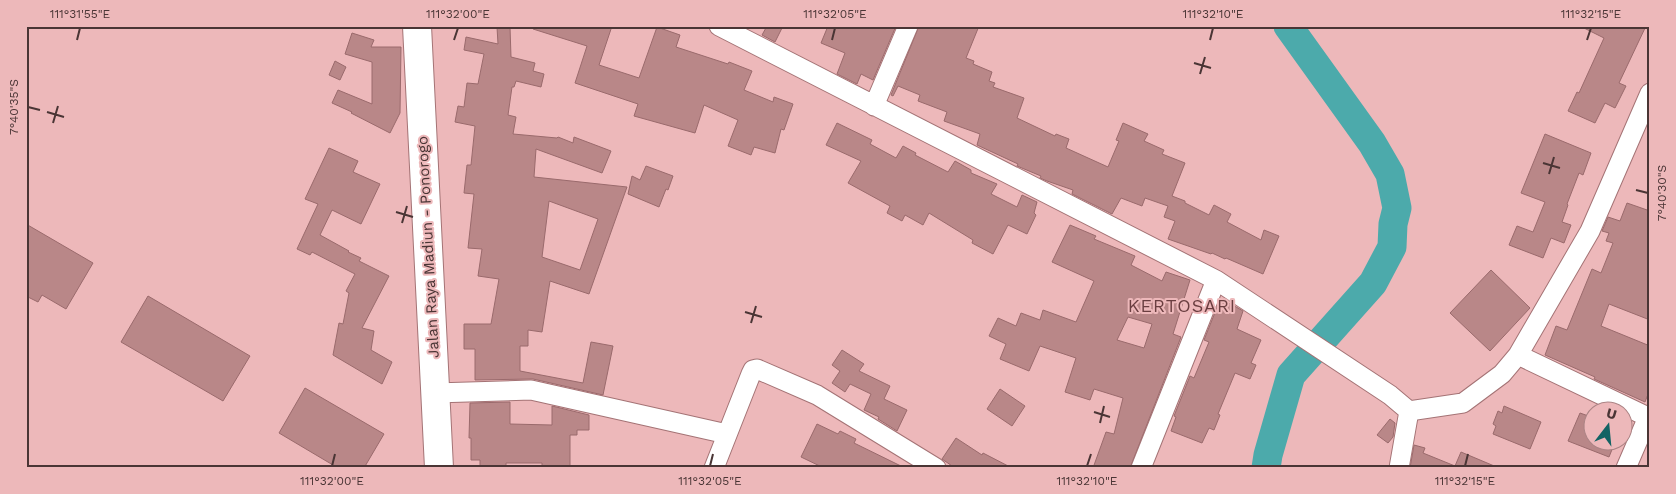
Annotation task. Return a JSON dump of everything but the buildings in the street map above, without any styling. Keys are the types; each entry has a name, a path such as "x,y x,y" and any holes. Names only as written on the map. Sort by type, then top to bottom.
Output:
{"highway":[{"name":"Jalan Raya Madiun - Ponorogo","path":"417,26 439,468"}],"street":[{"path":"719,26 1216,280 1390,395 1410,411 1463,403 1502,374 1518,355 1590,230 1650,93"},
{"path":"874,106 908,26"},
{"path":"1141,468 1216,280"},
{"path":"1518,355 1649,417 1626,468"},
{"path":"714,468 751,374 757,369 817,395 936,468"},
{"path":"435,393 531,390 727,434"},
{"path":"1399,468 1410,411"}],"waterway":[{"path":"1266,468 1291,375 1373,283 1392,247 1393,224 1397,208 1390,174 1372,143 1288,26"}],"district":[{"name":"KERTOSARI","path":"1182,305"}]}
